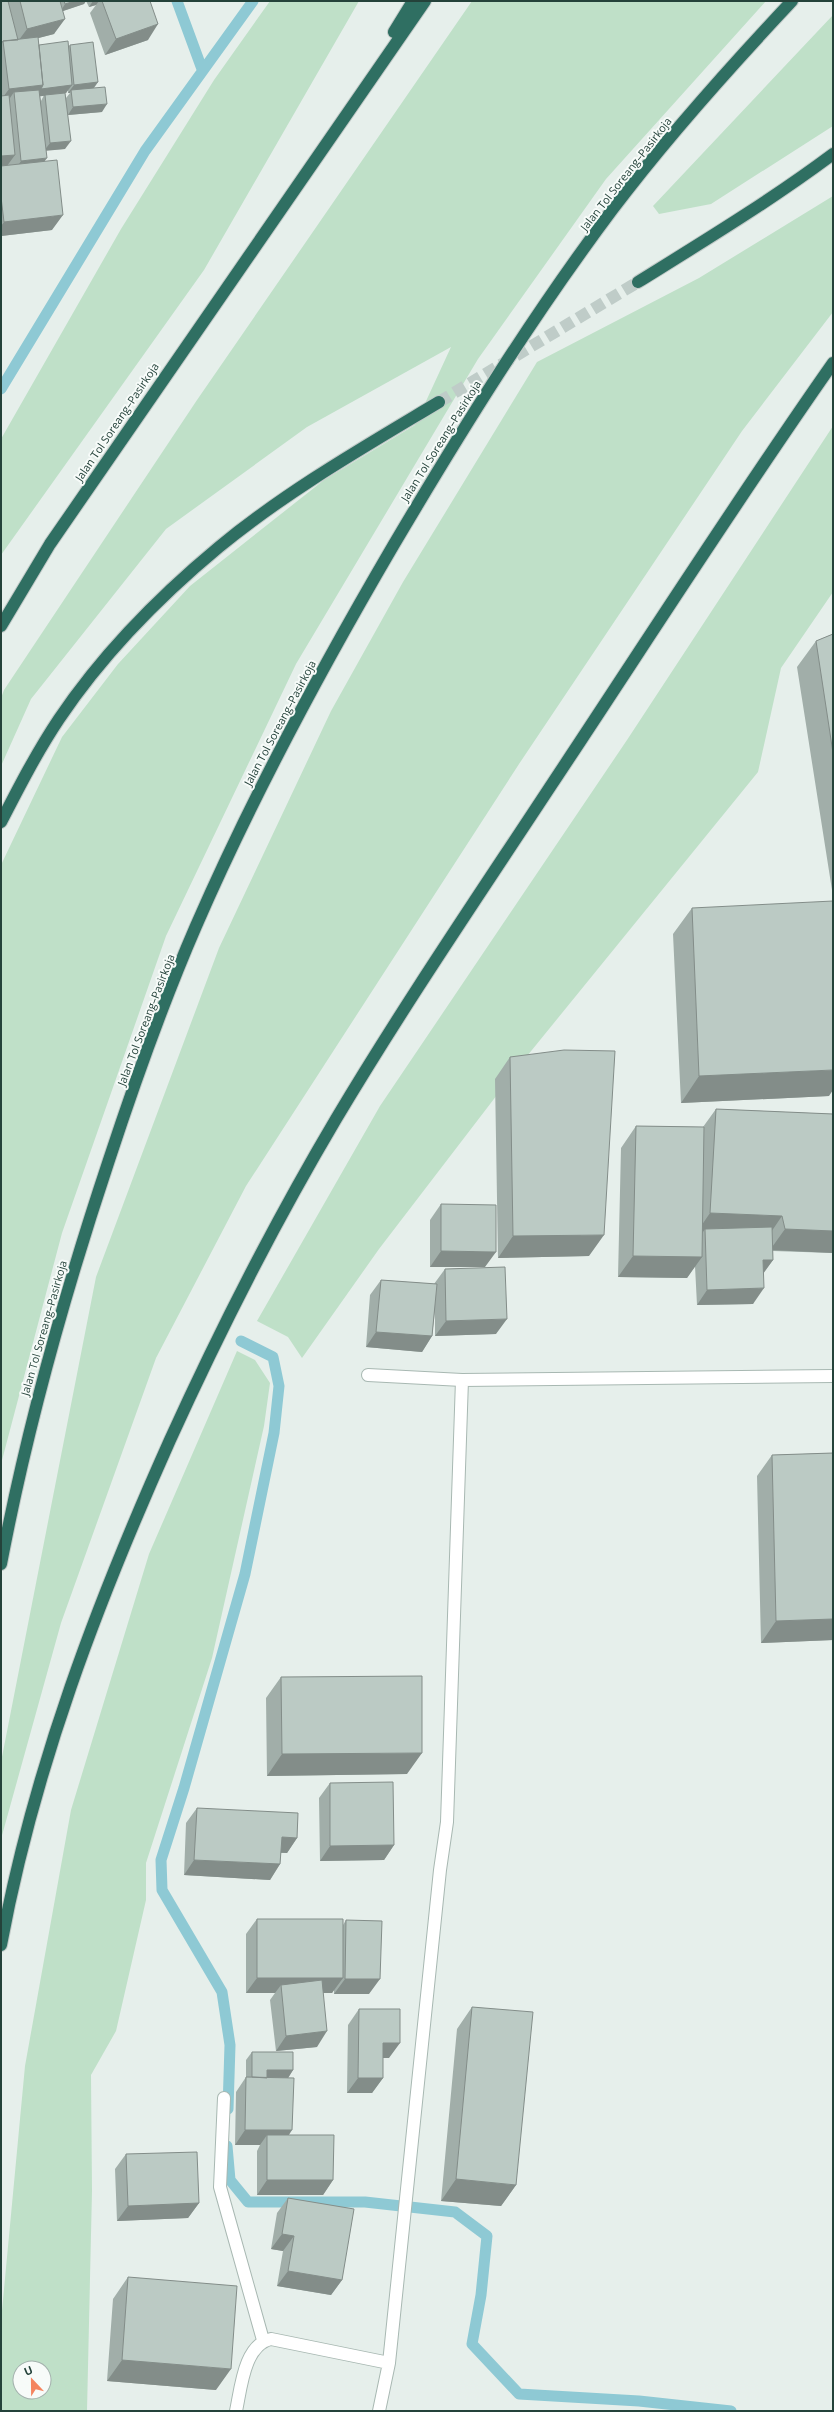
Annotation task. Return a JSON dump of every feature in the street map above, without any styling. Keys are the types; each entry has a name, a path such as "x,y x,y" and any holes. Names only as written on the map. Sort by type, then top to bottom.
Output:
{"highway":[{"path":"330,138 413,1"},
{"name":"Jalan Tol Soreang–Pasirkoja","path":"1,626 50,544 425,1"},
{"name":"Jalan Tol Soreang–Pasirkoja","path":"1,1564 36,1402 87,1227 139,1070 195,929 247,815 306,701 379,570 455,440 539,312 614,207 691,112 792,1"},
{"path":"638,282 730,226 833,154"},
{"path":"1,1945 32,1808 54,1730 92,1623 128,1533 193,1391 261,1252 335,1122 408,1002 833,363"},
{"path":"1,822 27,770 60,718 124,639 175,586 220,547 276,505 348,457 439,402"}],"street":[{"path":"368,1375 462,1380 833,1376"},
{"path":"379,2411 389,2363 447,1822 462,1380"},
{"path":"224,2098 220,2187 263,2340"},
{"path":"236,2411 244,2373 255,2349 263,2340 271,2339 389,2363"}],"green space":[{"path":"270,1 359,1 204,270 1,555 1,439 121,229 214,80"},
{"path":"472,1 766,1 606,179 478,359 296,664 166,936 62,1233 1,1464 1,865 62,737 118,664 190,586 324,480 415,425 451,347 307,427 166,529 31,699 1,766 1,698 4,690 197,400"},
{"path":"833,15 833,126 711,204 659,214 653,206"},
{"path":"833,196 833,312 742,431 519,764 246,1186 156,1358 61,1623 1,1839 1,1762 96,1277 219,948 331,711 403,582 537,362 699,278"},
{"path":"833,426 833,592 781,668 758,772 523,1061 379,1249 302,1358 288,1337 257,1321 380,1106 627,740"},
{"path":"237,1351 255,1360 270,1383 264,1426 212,1658 146,1863 146,1900 116,2031 91,2075 92,2191 87,2411 1,2411 1,2321 25,2066 71,1810 149,1554"}],"building":[{"path":"8,1 18,40 3,41 1,44 1,2"},
{"path":"20,1 60,1 65,19 27,29"},
{"path":"64,1 75,1 65,4"},
{"path":"102,1 150,1 158,24 116,39"},
{"path":"38,37 43,85 9,89 3,41"},
{"path":"68,41 72,85 41,89 43,85 39,45"},
{"path":"93,42 98,82 74,85 70,45"},
{"path":"105,87 107,104 73,107 71,90"},
{"path":"39,90 47,158 21,161 14,92"},
{"path":"65,93 71,141 50,143 45,95"},
{"path":"9,95 15,155 1,156 1,96"},
{"path":"57,160 63,215 4,222 1,197 1,166"},
{"path":"833,634 833,753 816,641"},
{"path":"833,901 833,1070 699,1076 692,908"},
{"path":"564,1050 615,1051 604,1235 513,1236 510,1057"},
{"path":"716,1109 833,1114 833,1231 785,1229 782,1216 710,1213"},
{"path":"636,1126 704,1127 702,1257 633,1256"},
{"path":"441,1204 496,1205 496,1252 441,1251"},
{"path":"772,1227 773,1260 763,1260 764,1288 707,1290 705,1229"},
{"path":"505,1267 507,1319 446,1321 445,1269"},
{"path":"381,1280 437,1284 432,1336 376,1332"},
{"path":"833,1453 833,1619 776,1621 772,1455"},
{"path":"422,1676 422,1753 282,1754 281,1677"},
{"path":"393,1782 394,1845 330,1846 330,1783"},
{"path":"197,1808 298,1813 297,1838 282,1837 280,1864 194,1860"},
{"path":"257,1919 343,1919 343,1978 257,1978"},
{"path":"346,1920 382,1921 380,1979 345,1979"},
{"path":"322,1980 327,2031 286,2036 281,1985"},
{"path":"472,2007 533,2012 516,2185 456,2179"},
{"path":"359,2009 400,2009 400,2043 383,2043 383,2078 358,2078"},
{"path":"252,2052 293,2052 293,2070 267,2070 267,2078 252,2077"},
{"path":"246,2077 294,2078 292,2130 245,2130"},
{"path":"267,2135 334,2135 333,2180 267,2180"},
{"path":"197,2152 199,2203 128,2206 126,2154"},
{"path":"288,2198 354,2209 342,2280 288,2271 294,2236 282,2234"},
{"path":"128,2277 237,2286 231,2369 122,2360"}],"waterway":[{"path":"177,1 202,69"},
{"path":"1,389 145,151 253,1"},
{"path":"228,2109 230,2045 222,1992 162,1890 161,1860 184,1788 245,1574 274,1433 279,1386 273,1357 241,1341"},
{"path":"227,2146 230,2180 248,2202 365,2202 455,2212 487,2236 481,2295 472,2344 519,2394 639,2401 731,2411"}],"tunnel":[{"path":"439,402 638,282"}]}
